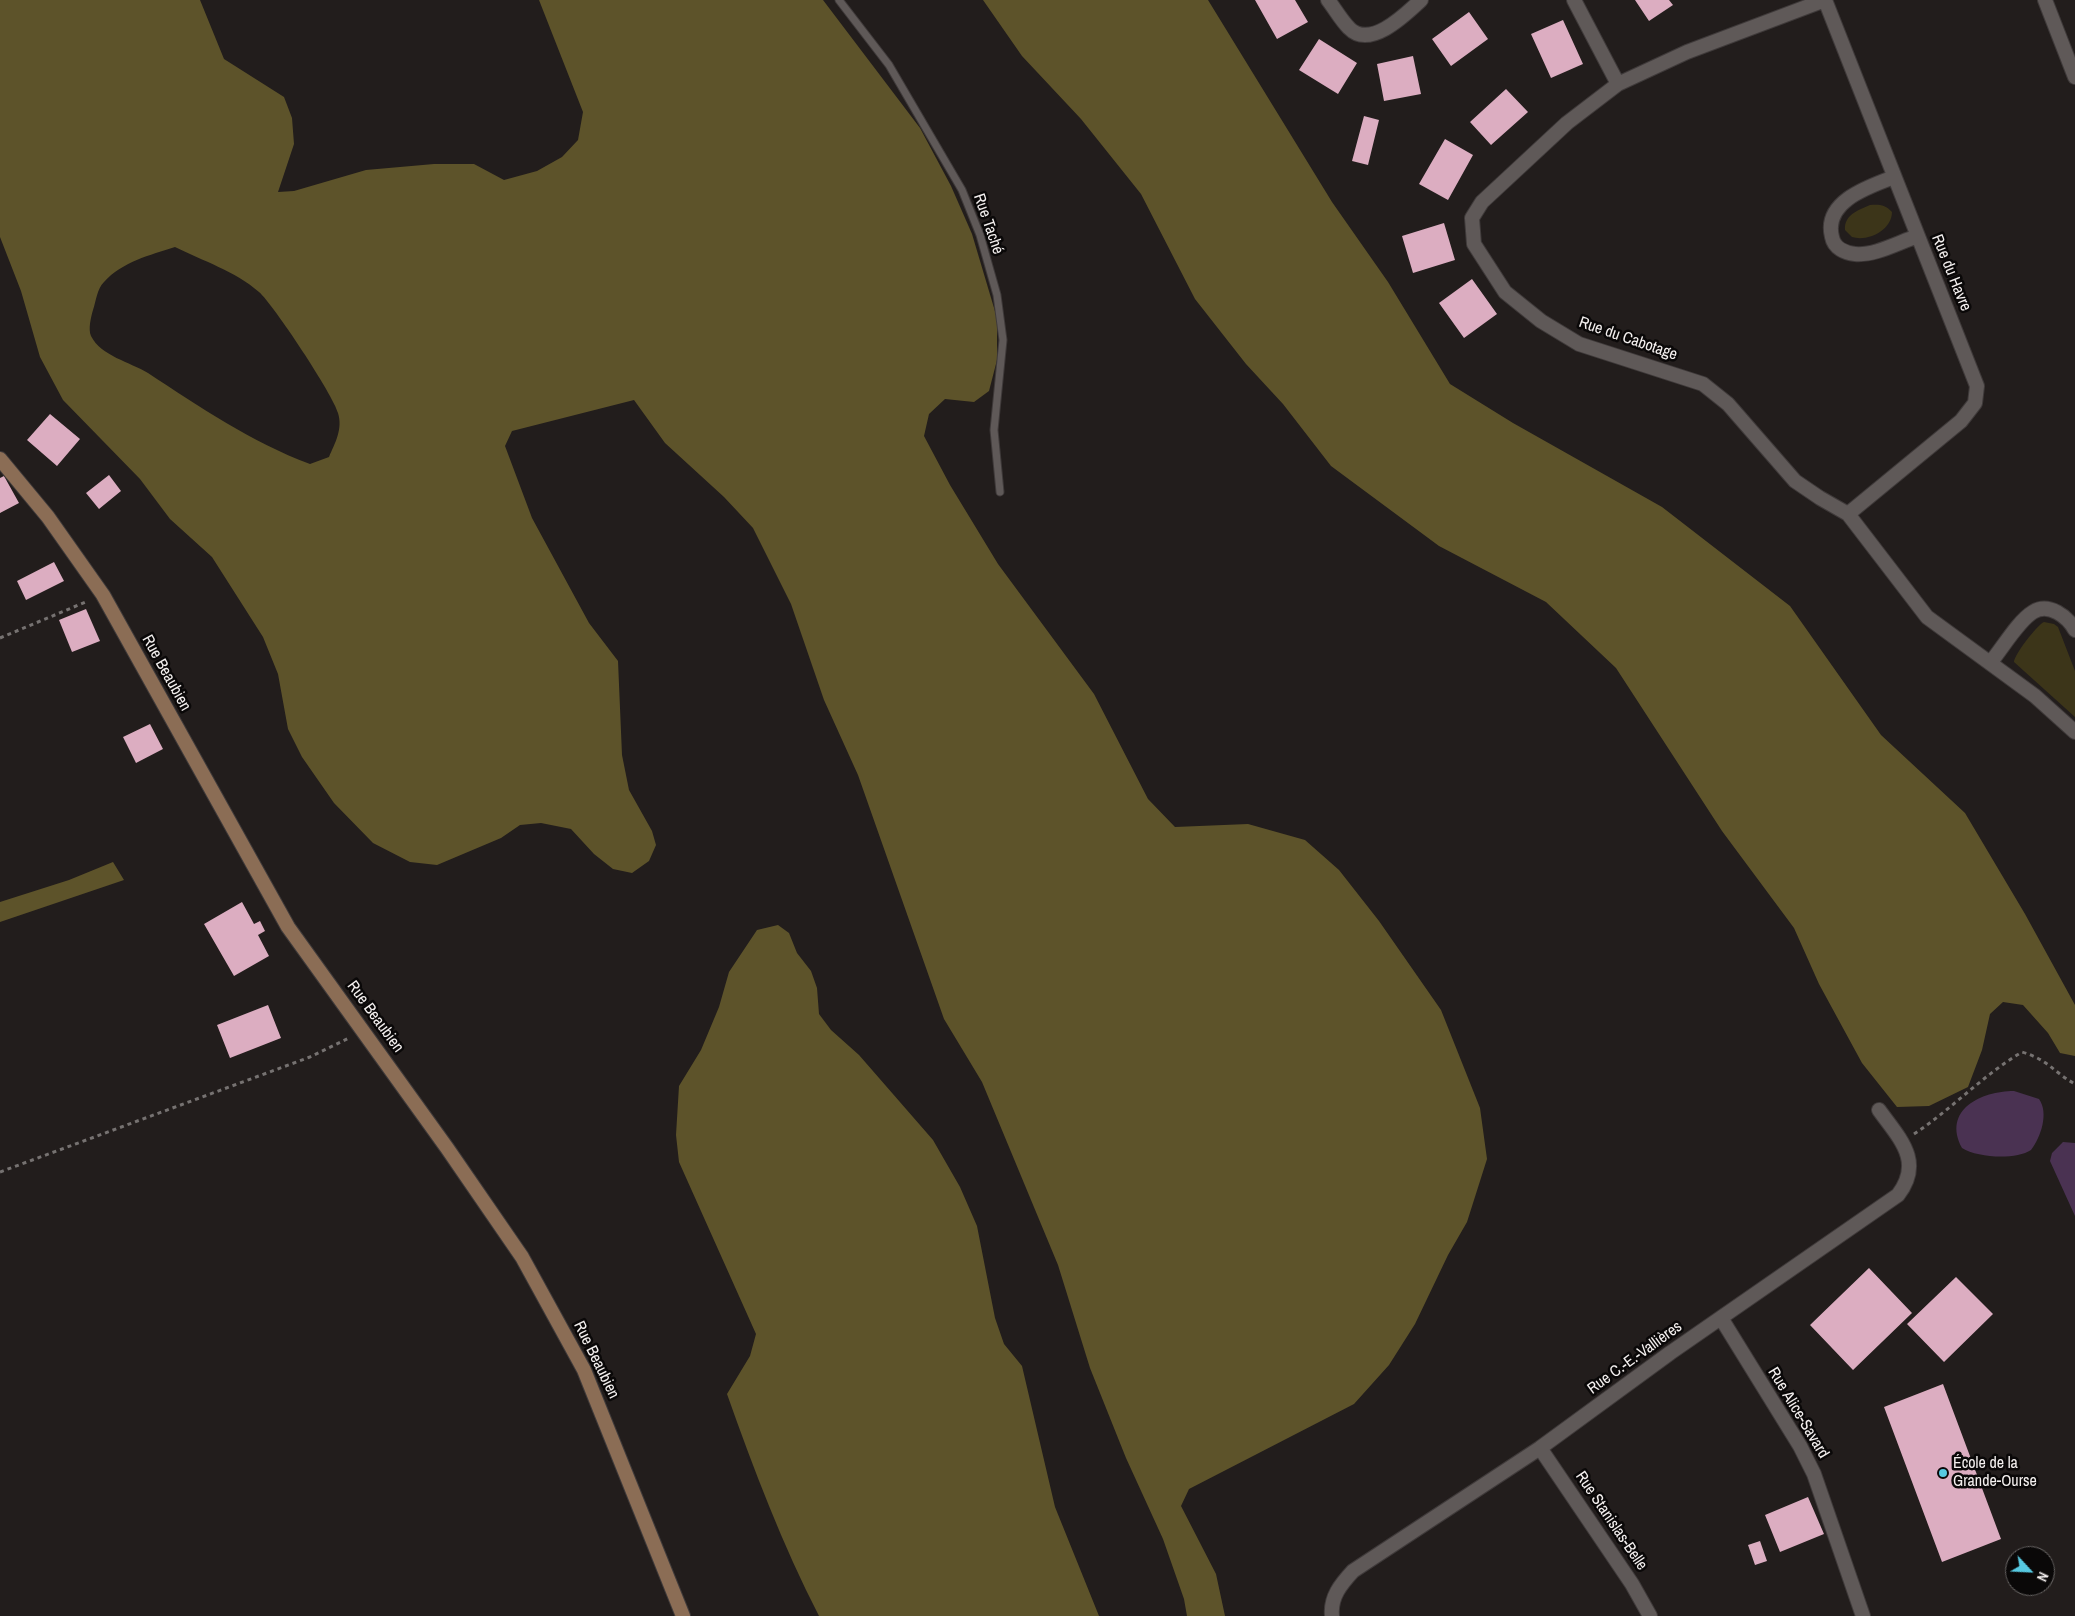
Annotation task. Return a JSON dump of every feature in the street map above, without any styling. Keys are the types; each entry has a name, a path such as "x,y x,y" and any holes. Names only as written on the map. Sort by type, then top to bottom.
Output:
{"main road":[{"name":"Rue Beaubien","path":"0,459 48,517 103,595 288,927 522,1257 584,1370 683,1616"}],"street":[{"path":"1328,0 1350,30 1368,35 1387,29 1421,0"},
{"path":"1574,0 1618,84"},
{"name":"Rue du Cabotage","path":"1825,0 1687,52 1618,84 1567,123 1482,202 1472,218 1474,244 1505,292 1541,322 1580,344 1703,384 1728,404 1795,481 1848,514 1927,617 2035,696 2075,732"},
{"name":"Rue du Havre","path":"1825,0 1977,386 1975,403 1961,421 1848,514"},
{"path":"2045,0 2075,77"},
{"path":"1894,177 1850,197 1835,212 1829,226 1833,242 1842,251 1857,254 1874,251 1918,236"},
{"path":"1990,663 2034,611 2047,608 2060,613 2070,621 2075,630"},
{"name":"Rue C.-E.-Vallières","path":"1332,1616 1331,1607 1336,1593 1353,1571 1540,1448 1721,1318 1898,1195 1908,1180 1910,1168 1901,1142 1879,1110"},
{"name":"Rue Alice-Savard","path":"1721,1318 1800,1446 1814,1474 1863,1616"},
{"name":"Rue Stanislas-Belle","path":"1540,1448 1632,1584 1650,1616"}],"lane":[{"name":"Rue Taché","path":"838,0 889,65 962,190 980,235 997,295 1003,340 994,430 1000,492"}],"path":[{"path":"0,638 103,595"},
{"path":"0,1172 310,1057 336,1046 362,1030"},
{"path":"1901,1142 1936,1119 2000,1065 2022,1052 2039,1057 2064,1078 2075,1084"}],"shaded area":[{"path":"0,0 200,0 224,59 284,97 292,118 294,144 278,192 294,191 366,170 434,164 474,164 504,180 537,171 562,157 578,140 583,112 539,0 823,0 920,128 951,186 972,234 997,318 997,360 989,391 974,402 945,399 929,414 924,436 950,485 998,564 1094,694 1148,799 1175,827 1248,824 1305,840 1339,870 1379,921 1441,1010 1480,1108 1487,1159 1467,1222 1448,1255 1415,1324 1389,1365 1354,1404 1189,1489 1181,1506 1216,1574 1225,1616 1187,1616 1184,1599 1163,1539 1126,1458 1090,1368 1058,1265 982,1082 944,1019 858,775 824,700 791,604 753,528 724,497 665,443 634,400 512,431 505,446 532,518 589,623 618,661 622,755 629,790 652,831 656,845 649,861 632,873 613,869 594,854 571,829 541,823 520,825 501,838 437,865 410,862 373,843 334,803 302,757 288,729 278,674 263,637 212,557 170,519 140,479 63,400 40,357 21,291 0,237","holes":["175,247 229,272 250,285 266,300 289,331 315,370 338,413 339,430 329,457 310,464 267,445 226,423 148,373 109,354 96,343 90,333 90,323 98,292 104,282 128,264"]},
{"path":"983,0 1208,0 1332,202 1388,282 1450,384 1513,423 1662,507 1790,606 1881,735 1965,813 2025,914 2075,1005 2075,1056 2060,1053 2048,1033 2023,1005 2003,1002 1990,1014 1982,1050 1968,1087 1929,1106 1897,1107 1862,1063 1819,984 1794,928 1722,831 1616,668 1546,602 1439,546 1331,466 1283,404 1246,364 1195,299 1141,194 1081,119 1022,56"},
{"path":"1870,205 1882,205 1892,212 1888,224 1884,229 1872,236 1865,238 1852,237 1845,230 1847,220 1853,214"},
{"path":"2044,622 2058,627 2075,671 2075,717 2014,662 2026,640"},
{"path":"113,862 124,880 0,922 0,902 69,880"},
{"path":"778,925 789,933 797,953 811,971 817,988 819,1014 831,1030 859,1055 933,1140 960,1187 977,1226 995,1318 1004,1344 1022,1366 1055,1507 1099,1616 819,1616 793,1562 758,1479 727,1394 750,1356 756,1334 679,1162 676,1135 679,1086 701,1050 719,1007 729,972 757,930"},
{"path":"2014,1091 2039,1099 2042,1105 2044,1118 2041,1132 2031,1150 2016,1155 1987,1156 1962,1148 1957,1135 1957,1123 1961,1113 1968,1105 1989,1095"},
{"path":"2063,1142 2075,1143 2075,1216 2050,1161 2052,1153"}],"building":[{"path":"1255,0 1295,0 1308,22 1277,39"},
{"path":"1635,0 1669,0 1673,5 1649,21"},
{"path":"1469,12 1488,39 1451,66 1432,39"},
{"path":"1563,20 1583,64 1551,78 1531,34"},
{"path":"1319,39 1357,63 1338,94 1299,70"},
{"path":"1413,56 1421,94 1384,101 1377,64"},
{"path":"1506,89 1528,112 1491,145 1470,122"},
{"path":"1364,116 1379,120 1368,165 1352,161"},
{"path":"1445,139 1473,155 1448,200 1419,184"},
{"path":"1444,223 1455,260 1413,273 1402,236"},
{"path":"1472,279 1497,314 1464,338 1439,303"},
{"path":"50,414 80,439 57,466 27,440"},
{"path":"109,475 121,491 99,509 86,493"},
{"path":"4,476 19,503 0,513 0,478"},
{"path":"54,562 64,581 26,600 17,581"},
{"path":"86,609 100,641 72,652 59,620"},
{"path":"150,724 163,749 136,763 123,737"},
{"path":"242,902 254,924 260,921 265,931 258,935 269,956 234,976 204,924"},
{"path":"268,1005 281,1038 230,1058 217,1025"},
{"path":"1869,1268 1912,1313 1853,1370 1810,1325"},
{"path":"1956,1277 1993,1314 1944,1362 1907,1324"},
{"name":"École de la Grande-Ourse","path":"1943,1384 2001,1539 1942,1562 1884,1407"},
{"path":"1808,1497 1824,1534 1780,1552 1765,1515"},
{"path":"1760,1541 1767,1561 1755,1565 1748,1545"}],"place":[{"name":"École de la Grande-Ourse","path":"1943,1473"}]}
